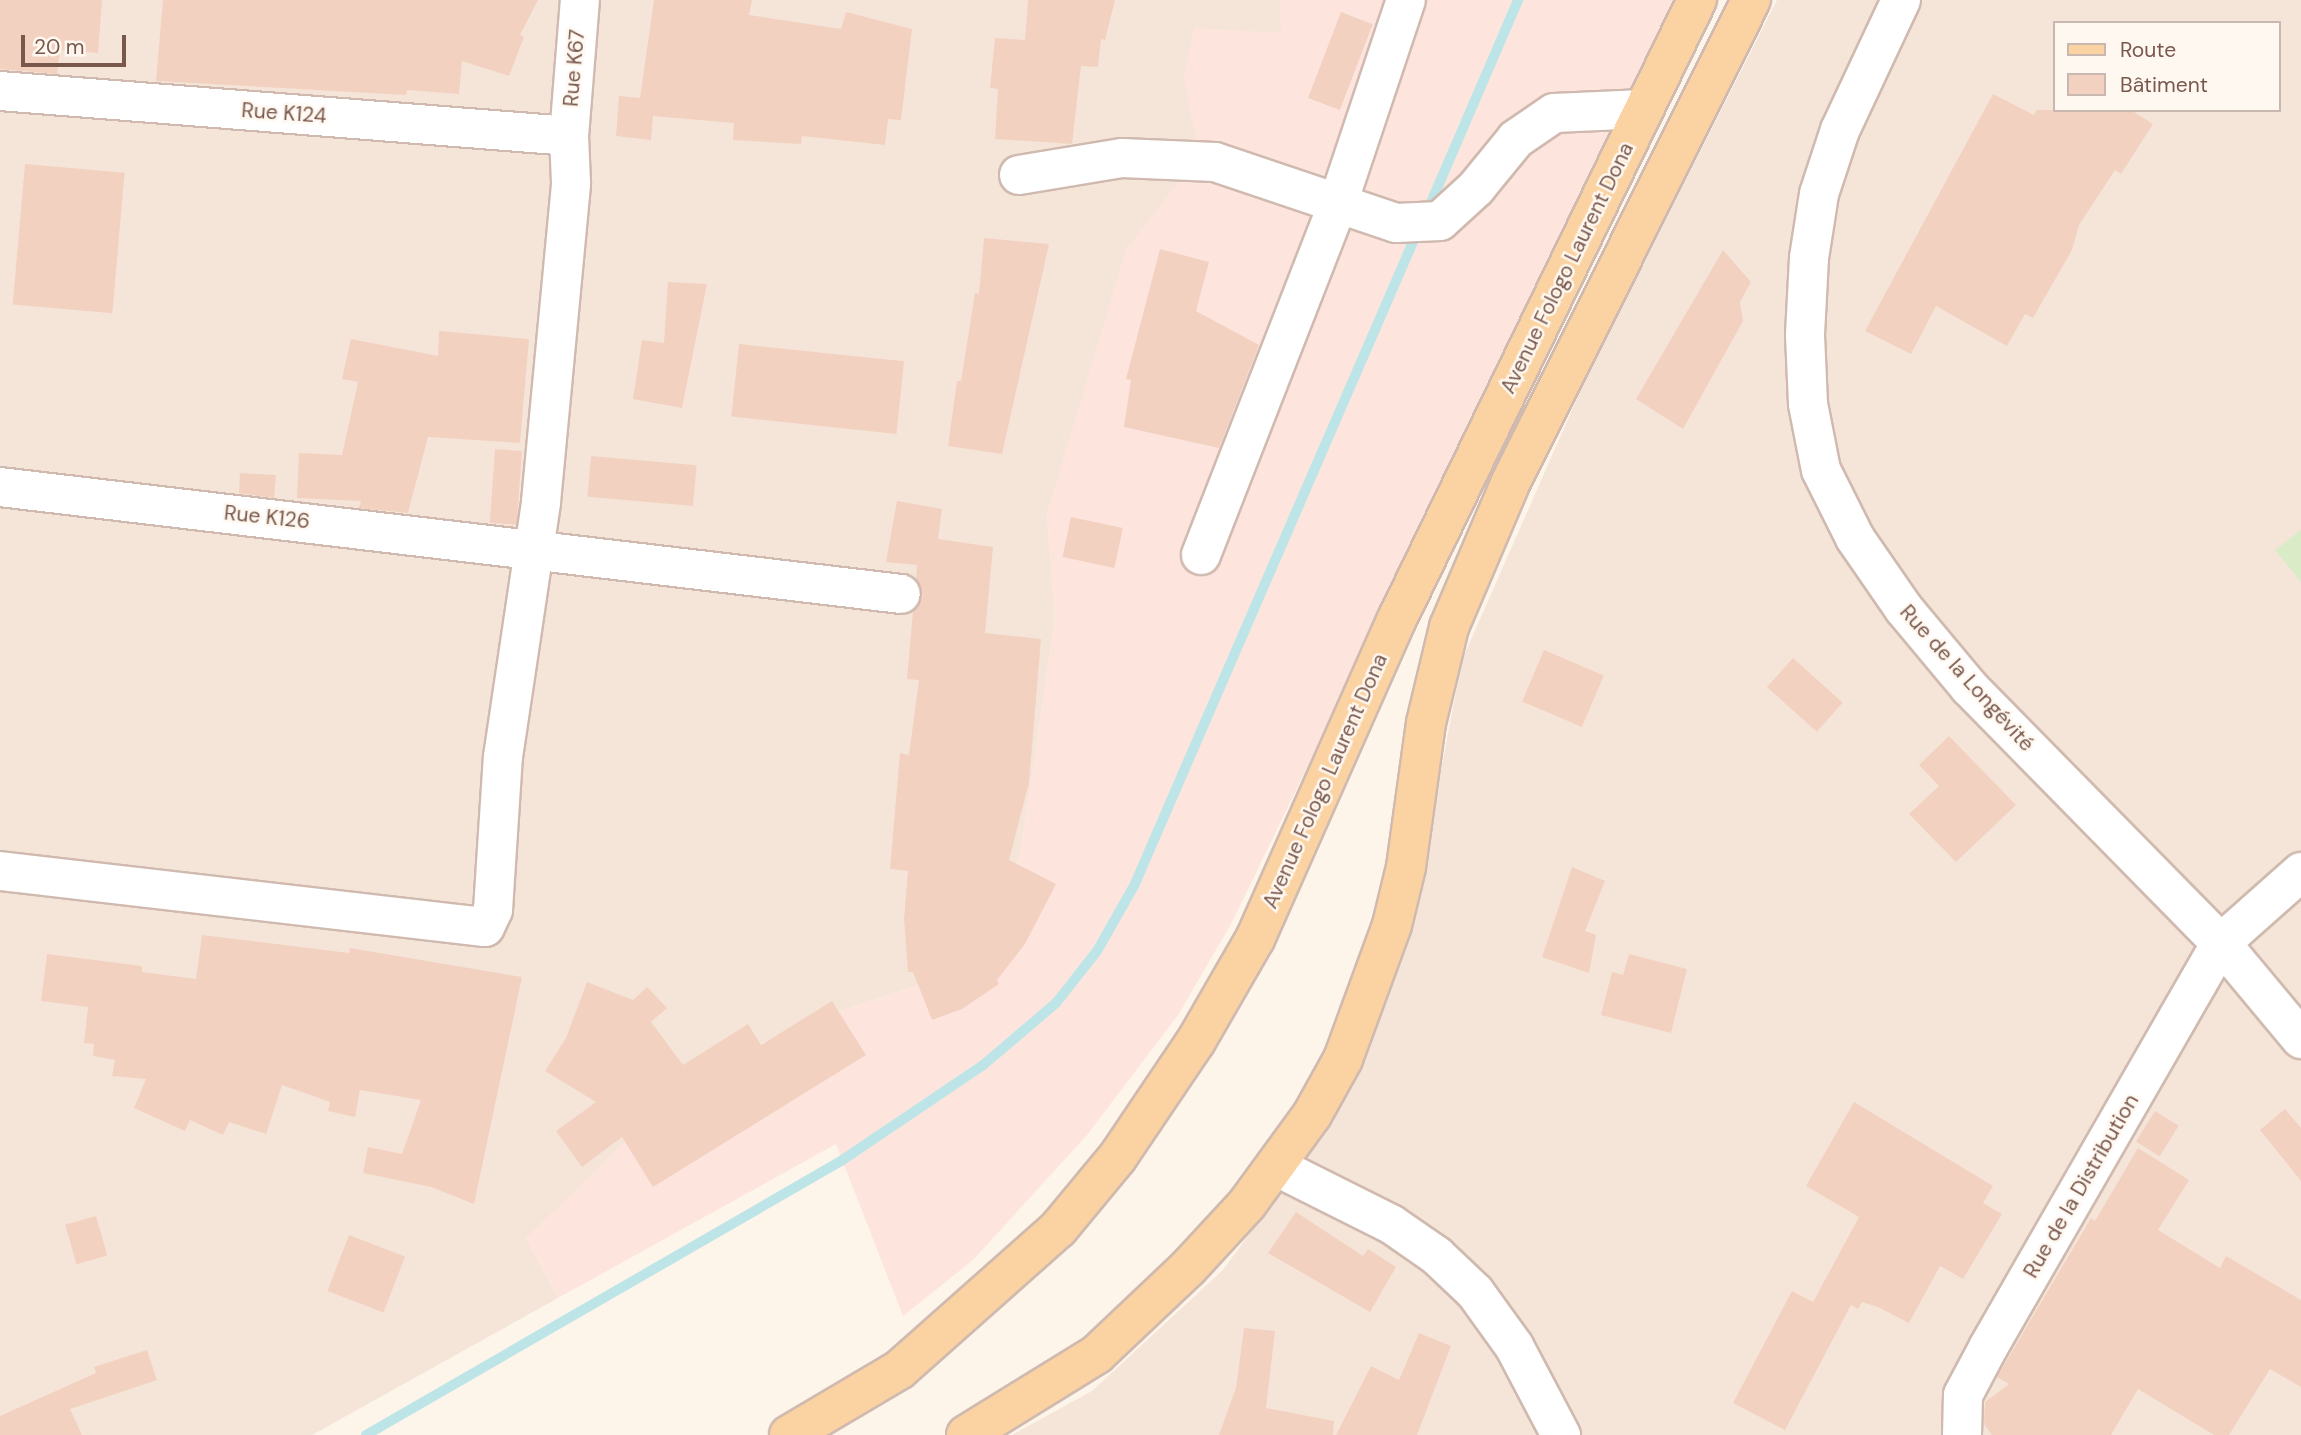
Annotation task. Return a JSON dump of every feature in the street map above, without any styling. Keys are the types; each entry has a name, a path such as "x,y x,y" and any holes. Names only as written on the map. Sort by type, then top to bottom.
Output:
{"main road":[{"name":"Avenue Fologo Laurent Dona","path":"789,1435 899,1370 1031,1255 1117,1158 1196,1041 1255,939 1398,617 1697,0"},
{"name":"Avenue Fologo Laurent Dona","path":"966,1435 1097,1354 1188,1268 1247,1205 1337,1071 1369,997 1406,867 1426,723 1449,626 1509,486 1751,0"}],"street":[{"name":"Rue K67","path":"0,871 485,927 493,910 503,757 534,548 572,183 569,136 580,0"},
{"path":"1201,555 1338,203 1406,0"},
{"name":"Rue de la Longévité","path":"1901,0 1840,130 1819,194 1809,258 1805,335 1808,404 1821,470 1855,538 1904,609 1969,687 2221,943 2301,1039"},
{"name":"Rue K124","path":"0,91 569,136"},
{"path":"1019,175 1122,158 1215,162 1395,223 1440,221 1476,188 1517,139 1554,113 1644,109"},
{"name":"Rue K126","path":"0,487 534,548 901,594"},
{"path":"2221,943 2301,872"},
{"name":"Rue de la Distribution","path":"1962,1435 1963,1395 2221,943"},
{"path":"1275,1166 1391,1224 1437,1256 1475,1292 1514,1346 1561,1435"}],"shaded area":[{"path":"0,0 1280,0 1282,33 1199,155 1047,513 1055,620 1020,856 951,974 801,1024 526,1238 558,1298 312,1435 0,1435"},
{"path":"1280,0 1680,0 1231,924 1178,1015 1087,1135 973,1260 903,1316 836,1144 558,1298 526,1238 692,1077 801,1024 951,974 1020,856 1055,620 1047,513 1126,250 1199,155 1184,78 1194,28 1281,33"},
{"path":"1777,0 2301,0 2301,1435 1012,1435 1092,1391 1223,1270 1335,1116 1408,944 1462,660 1595,358"}],"green space":[{"path":"2301,530 2301,582 2275,550"}],"building":[{"path":"0,0 102,0 98,53 60,50 57,74 0,69"},
{"path":"163,0 538,0 520,35 524,37 509,76 462,61 459,94 407,90 406,95 156,81"},
{"path":"654,0 752,0 749,15 841,29 846,12 912,29 901,120 888,119 885,145 802,136 801,144 733,140 734,123 653,116 651,140 616,136 619,96 640,98"},
{"path":"1028,0 1115,0 1105,40 1101,39 1098,67 1081,66 1072,144 995,139 998,89 990,88 995,38 1025,40"},
{"path":"1341,12 1373,24 1340,110 1308,98"},
{"path":"1993,94 2034,115 2037,110 2134,112 2153,124 2121,174 2115,170 2079,225 2072,250 2033,318 2025,314 2007,346 1936,306 1911,354 1865,331"},
{"path":"25,164 125,173 112,313 13,304"},
{"path":"984,238 1049,244 1002,454 948,446 957,381 961,381 975,293 979,294"},
{"path":"1160,249 1209,262 1196,311 1259,345 1219,448 1124,427 1131,380 1126,379"},
{"path":"1723,250 1751,282 1740,302 1743,321 1683,429 1636,399"},
{"path":"668,282 707,284 682,408 633,399 642,340 664,343"},
{"path":"439,331 529,339 520,443 428,437 408,513 359,508 361,501 297,498 299,453 342,455 358,382 342,379 351,339 438,356"},
{"path":"739,344 904,361 896,434 731,417"},
{"path":"495,449 522,451 517,525 490,523"},
{"path":"591,456 697,465 693,506 587,497"},
{"path":"240,473 276,475 274,498 239,493"},
{"path":"897,501 942,509 938,539 993,547 985,633 1041,639 1029,783 1009,860 1056,884 1025,944 997,980 999,984 962,1009 932,1020 913,972 908,972 904,919 908,871 890,869 900,753 909,755 919,680 907,679 913,611 923,596 916,579 917,565 886,562"},
{"path":"1071,517 1123,528 1114,568 1062,557"},
{"path":"1544,650 1604,675 1582,727 1522,702"},
{"path":"1793,658 1843,703 1817,732 1767,687"},
{"path":"1949,736 2016,805 1956,862 1909,814 1939,786 1919,765"},
{"path":"1572,867 1605,881 1585,931 1596,935 1589,973 1542,957"},
{"path":"202,935 349,953 350,948 522,977 474,1204 431,1187 363,1173 368,1147 402,1154 421,1100 360,1090 355,1117 328,1111 330,1102 282,1085 266,1134 229,1122 223,1135 190,1120 185,1131 134,1108 146,1079 112,1076 115,1060 93,1056 94,1044 84,1043 88,1007 41,1001 47,954 142,966 142,972 196,979"},
{"path":"1629,954 1687,969 1671,1033 1601,1015 1612,972 1623,975"},
{"path":"587,982 633,1000 647,987 667,1008 651,1022 683,1065 748,1024 761,1045 832,1001 866,1055 653,1187 622,1137 582,1167 556,1131 596,1102 545,1071 566,1038"},
{"path":"1854,1102 1993,1186 1983,1203 2002,1214 1963,1279 1940,1266 1909,1323 1862,1302 1858,1309 1851,1305 1785,1430 1733,1403 1792,1291 1813,1302 1859,1217 1806,1186"},
{"path":"2285,1109 2301,1128 2301,1181 2260,1130"},
{"path":"2155,1111 2179,1126 2160,1156 2136,1142"},
{"path":"2138,1148 2189,1180 2158,1230 2220,1268 2226,1256 2301,1300 2301,1387 2270,1369 2229,1435 2214,1435 2138,1389 2111,1435 1992,1435 1984,1424 1985,1402 2009,1384 1997,1377 2091,1218 2095,1221"},
{"path":"1296,1212 1363,1256 1368,1249 1396,1267 1370,1312 1268,1253"},
{"path":"96,1216 107,1255 77,1264 65,1225"},
{"path":"349,1235 405,1257 384,1313 327,1291"},
{"path":"1244,1328 1275,1331 1266,1408 1334,1421 1333,1435 1219,1435 1236,1388"},
{"path":"1419,1333 1451,1346 1417,1435 1336,1435 1371,1366 1399,1380"},
{"path":"147,1350 157,1380 70,1409 82,1435 0,1435 0,1416 96,1373 94,1367"}],"waterway":[{"path":"1426,214 1518,0"},
{"path":"366,1435 841,1161 982,1066 1056,1003 1097,951 1134,886 1419,228"}]}
